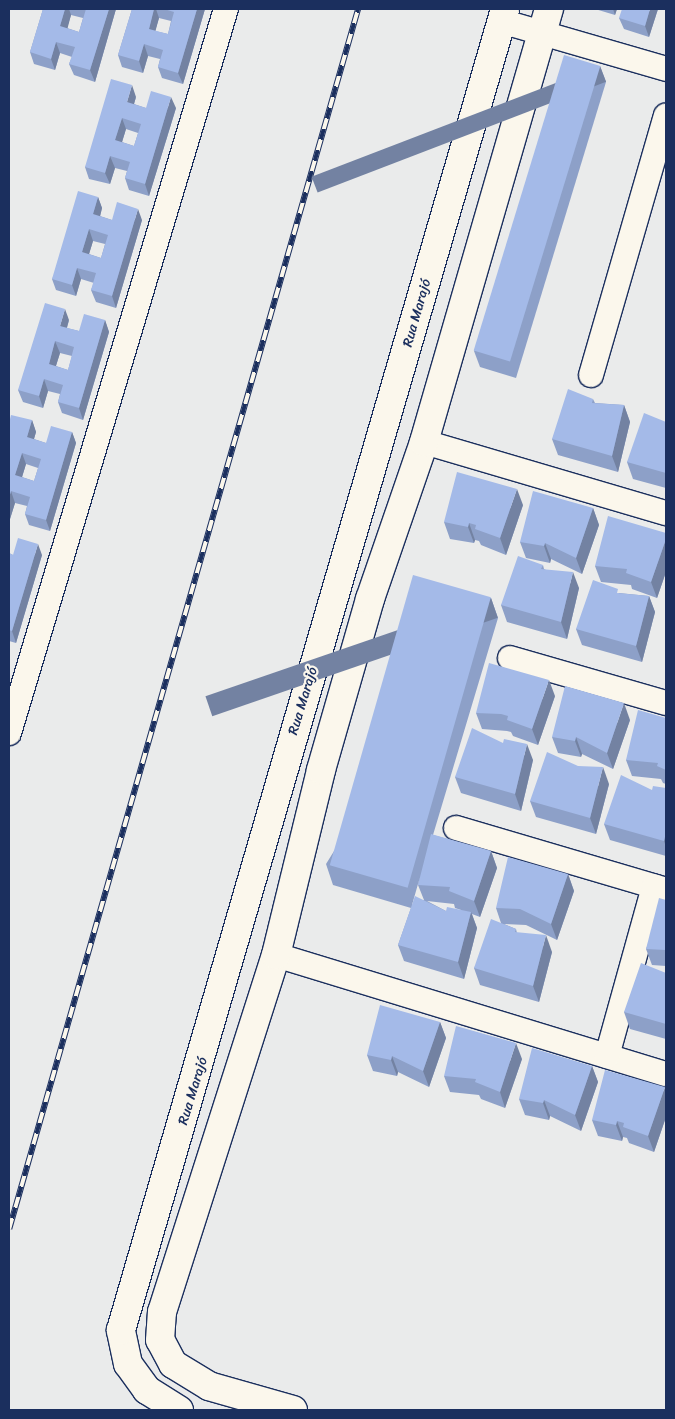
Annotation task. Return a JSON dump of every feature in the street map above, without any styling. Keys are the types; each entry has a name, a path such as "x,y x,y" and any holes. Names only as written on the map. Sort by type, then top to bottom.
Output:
{"street":[{"path":"9,733 18,669 226,9"},
{"path":"503,15 546,21 666,69"},
{"name":"Rua Marajó","path":"147,1390 128,1364 121,1330 503,15"},
{"path":"293,1410 209,1386 173,1364 160,1340 162,1312 276,955 304,840 370,599 424,442 546,21"},
{"path":"591,375 666,116"},
{"path":"424,442 666,513"},
{"path":"510,658 666,703"},
{"path":"456,828 660,888 607,1056"},
{"path":"266,829 304,840"},
{"path":"276,955 666,1074"},
{"path":"173,1364 147,1390 179,1410"}],"building":[{"path":"43,9 65,9 60,26 79,32 86,9 109,9 90,70 69,64 75,47 56,42 51,59 30,52"},
{"path":"132,9 154,9 149,29 168,34 174,12 164,9 197,9 178,73 158,67 163,50 144,44 139,61 118,55"},
{"path":"622,9 650,9 645,26 619,18"},
{"path":"564,55 600,66 510,362 474,350"},
{"path":"111,79 132,85 127,102 146,108 151,91 171,97 145,184 125,178 130,162 110,156 105,173 85,167","holes":["122,118 141,124 134,146 115,140"]},
{"path":"78,191 98,197 93,214 112,220 117,202 138,209 112,296 91,290 96,273 77,268 72,285 52,279","holes":["89,229 108,235 101,258 82,252"]},
{"path":"45,303 65,309 60,326 79,331 84,314 105,320 79,408 58,402 63,385 44,379 39,396 18,390","holes":["55,341 74,347 68,370 49,364"]},
{"path":"568,389 593,399 592,403 624,405 612,456 552,439"},
{"path":"644,413 666,422 666,473 627,462"},
{"path":"11,415 32,420 27,437 46,443 51,426 72,432 46,520 25,514 30,497 11,491 9,498 9,423","holes":["22,453 41,459 34,481 15,475"]},
{"path":"457,472 517,489 500,538 475,529 476,525 469,523 468,527 444,522"},
{"path":"533,491 593,508 576,558 545,543 544,546 520,542"},
{"path":"608,516 666,533 666,539 651,582 626,573 627,569 595,566"},
{"path":"18,538 38,544 12,631 9,630 9,553 13,555"},
{"path":"518,556 543,565 541,569 573,572 561,622 501,605"},
{"path":"413,575 491,597 408,888 330,865"},
{"path":"593,580 618,589 617,593 649,596 636,646 576,629"},
{"path":"489,663 549,680 532,729 507,720 508,716 501,714 476,713"},
{"path":"565,686 624,703 607,753 576,737 575,741 552,737"},
{"path":"638,710 666,718 666,770 657,766 658,763 626,760"},
{"path":"472,728 503,743 504,739 527,744 515,794 455,777"},
{"path":"547,752 578,766 603,767 590,818 530,801"},
{"path":"621,775 652,790 653,786 666,788 666,832 664,841 604,824"},
{"path":"431,834 491,851 474,901 449,891 450,887 418,885"},
{"path":"508,857 568,874 551,924 520,909 496,908"},
{"path":"415,896 446,911 447,907 471,912 458,962 398,945"},
{"path":"659,898 666,900 666,950 646,949"},
{"path":"491,919 516,929 515,932 546,935 533,986 474,968"},
{"path":"641,963 666,973 666,1024 624,1012"},
{"path":"380,1005 440,1022 423,1071 392,1056 391,1060 367,1055"},
{"path":"456,1026 516,1043 500,1092 475,1082 476,1079 444,1076"},
{"path":"532,1048 592,1066 575,1115 544,1100 543,1103 519,1099"},
{"path":"605,1070 665,1087 648,1136 623,1127 624,1123 617,1121 616,1125 592,1120"}],"railway":[{"path":"9,1229 358,9"}]}
